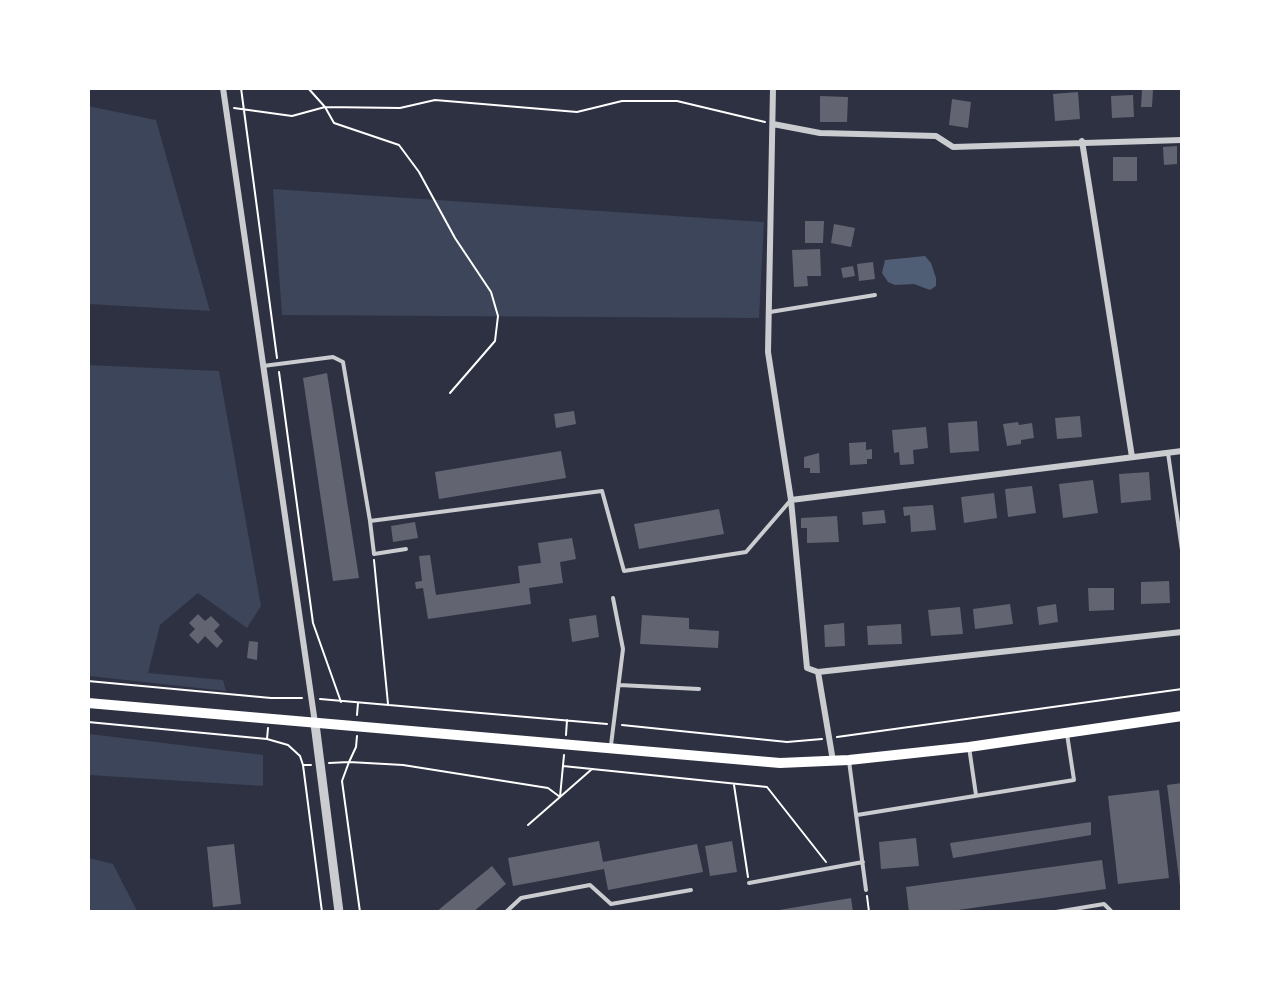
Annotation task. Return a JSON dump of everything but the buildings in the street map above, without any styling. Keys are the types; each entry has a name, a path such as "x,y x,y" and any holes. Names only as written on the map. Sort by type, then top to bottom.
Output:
{"main road":[{"path":"88,703 780,763 849,760 969,747 1182,716"}],"street":[{"path":"223,88 312,698 339,912"},
{"path":"773,88 768,352 791,500 807,669 818,672 1182,632"},
{"path":"773,124 820,133 936,136 953,147 1082,141 1182,140"},
{"path":"1082,141 1132,457"},
{"path":"791,500 1182,451"},
{"path":"818,672 833,761"}],"lane":[{"path":"770,312 875,295"},
{"path":"262,366 333,357 343,362 374,554 406,549"},
{"path":"1168,453 1182,550"},
{"path":"369,521 602,491 624,571 746,552 791,500"},
{"path":"611,749 623,649 613,598"},
{"path":"619,685 699,689"},
{"path":"857,815 1074,780 1067,733"},
{"path":"969,747 976,795"},
{"path":"849,760 866,890"},
{"path":"749,883 863,862"},
{"path":"506,912 521,898 590,885 611,904 691,890"},
{"path":"1056,912 1104,904 1112,912"}],"path":[{"path":"241,88 313,623 341,702"},
{"path":"308,88 325,107 334,123 399,145 419,172 455,238 491,292 498,316 495,341 450,393"},
{"path":"226,107 292,116 325,107 400,108 435,100 577,112 622,101 677,101 773,124"},
{"path":"374,554 388,705"},
{"path":"88,681 270,698 312,698 614,724 787,742 1182,689"},
{"path":"88,722 267,739"},
{"path":"360,912 342,781 349,762 403,765 548,788 560,797"},
{"path":"303,765 322,912"},
{"path":"560,797 563,766 767,787 831,868"},
{"path":"528,825 592,769"},
{"path":"734,784 749,883"},
{"path":"866,890 868,912"}],"shaded area":[{"path":"88,106 156,120 210,311 89,304"},
{"path":"273,189 764,222 759,318 282,315"},
{"path":"925,256 931,263 936,278 936,286 930,290 914,284 895,285 888,282 882,273 885,260"},
{"path":"89,365 219,371 261,606 247,628 198,593 160,625 148,673 223,680 226,691 89,676"},
{"path":"89,734 263,755 263,786 89,775"},
{"path":"89,858 113,864 137,911 89,911"}]}
